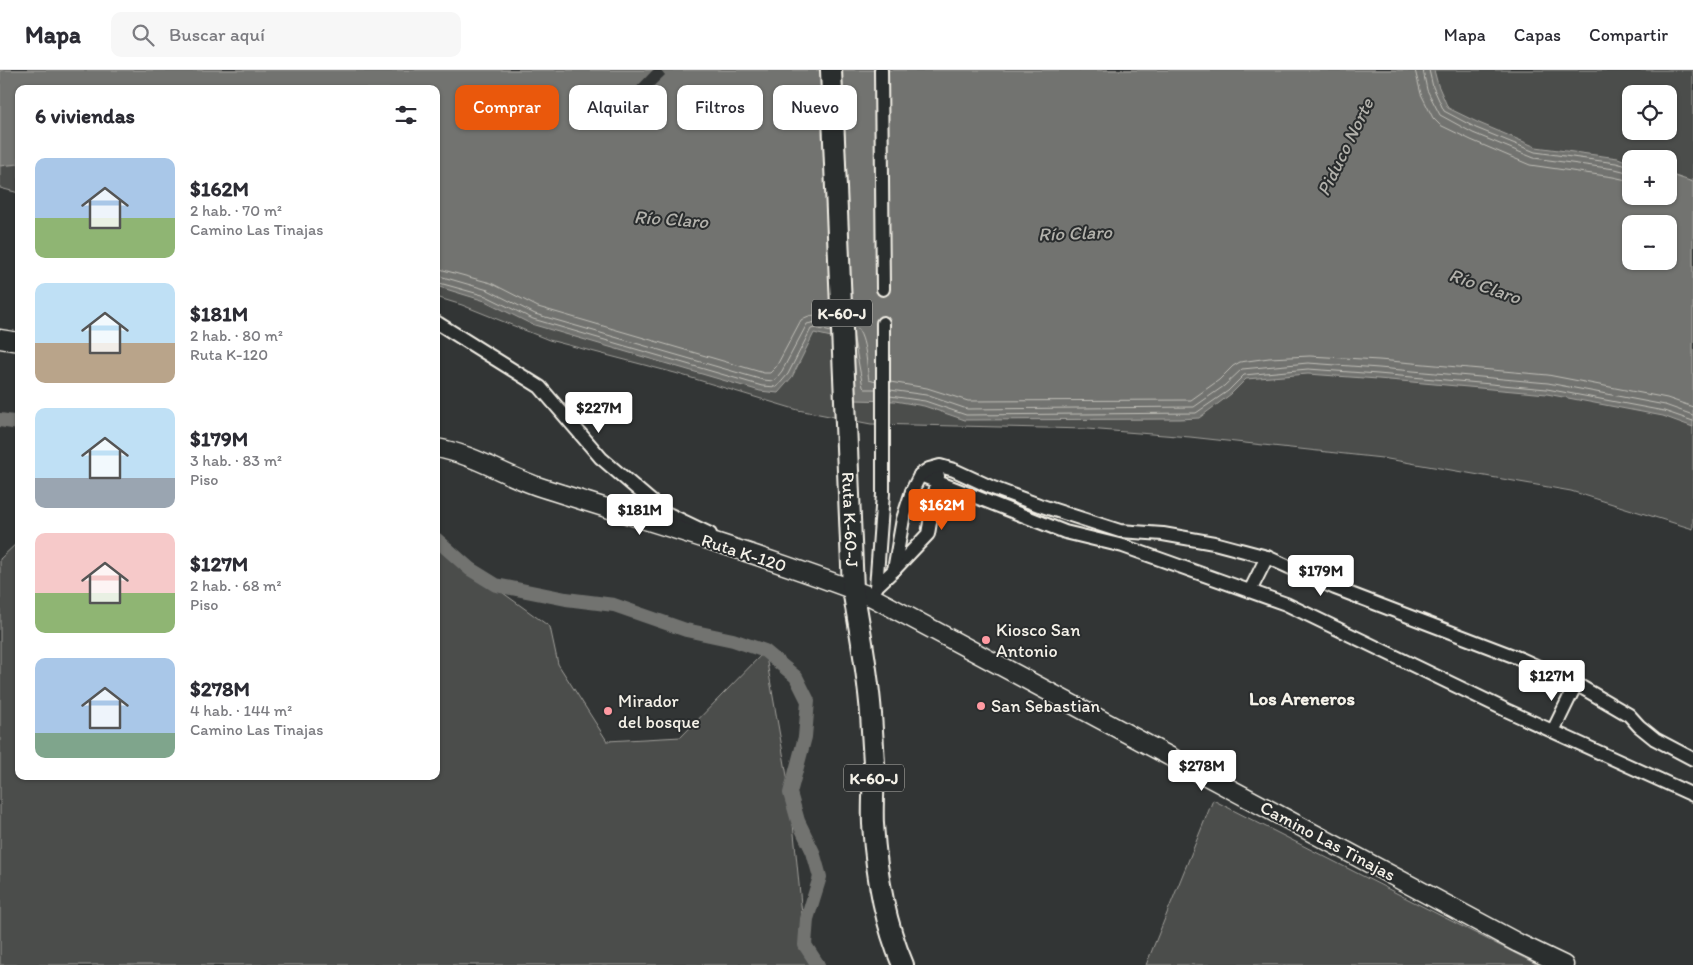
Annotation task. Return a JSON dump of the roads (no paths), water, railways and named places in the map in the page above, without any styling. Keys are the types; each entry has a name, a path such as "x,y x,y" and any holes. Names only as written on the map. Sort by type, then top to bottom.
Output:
{"main road":[{"name":"Ruta K-60-J","path":"832,70 853,589 865,658 871,712 874,763 873,823 877,871 886,913 903,965"}],"street":[{"path":"881,70 883,289"},
{"path":"874,592 883,494 883,323"},
{"path":"440,324 540,387 601,458 664,512 758,556"},
{"path":"0,339 15,341"},
{"name":"Ruta K-120","path":"440,449 483,463 535,486 758,556 853,589"},
{"path":"874,592 928,534 940,466"},
{"path":"894,570 903,519 912,491 920,475 929,469 940,466 1039,505 1120,531 1164,534 1214,543 1267,557 1335,588 1521,659 1576,684 1629,715 1655,739 1693,758"},
{"path":"920,475 1064,532 1123,546 1286,604 1553,731 1693,795"},
{"path":"1250,591 1267,557"},
{"name":"Camino Las Tinajas","path":"853,589 874,592 1509,938 1564,965"},
{"path":"1553,731 1576,684"}],"water":[{"path":"0,70 1434,70 1448,108 1479,123 1536,147 1622,160 1622,205 1677,205 1677,177 1693,182 1693,427 1663,416 1547,394 1308,374 1246,379 1231,394 1199,418 965,420 924,406 895,401 853,400 844,340 814,333 792,377 778,393 760,391 531,324 485,301 440,287 440,85 15,85 15,164 0,166"}],"waterway":[{"path":"0,420 15,422"},
{"path":"440,543 470,569 496,585 566,599 614,605 686,630 733,640 765,651 796,677 808,701 805,737 790,793 798,821 813,852 820,877 807,919 805,945 818,965"}],"place":[{"name":"Kiosco San Antonio","path":"986,640"},
{"name":"San Sebastian","path":"981,706"},
{"name":"Mirador del bosque","path":"608,711"}],"district":[{"name":"Los Areneros","path":"1302,698"}],"water label":[{"name":"Piduco Norte","path":"1345,147"},
{"name":"Río Claro","path":"671,219"},
{"name":"Río Claro","path":"1075,233"},
{"name":"Río Claro","path":"1485,286"}]}
